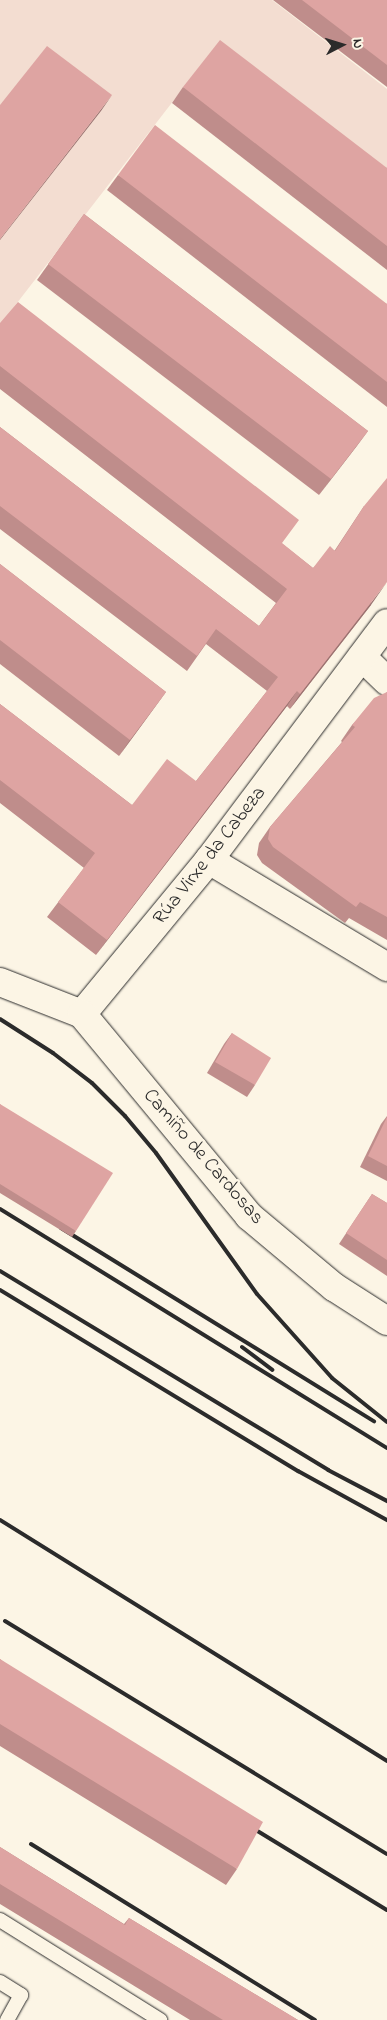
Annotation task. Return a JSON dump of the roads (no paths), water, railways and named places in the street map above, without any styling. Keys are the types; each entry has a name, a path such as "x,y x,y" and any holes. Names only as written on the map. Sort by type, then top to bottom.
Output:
{"street":[{"name":"Rúa Virxe da Cabeza","path":"82,1014 209,860 387,624"},
{"path":"362,656 387,681"},
{"path":"209,860 387,967"},
{"path":"0,982 82,1014"},
{"name":"Camiño de Cardosas","path":"82,1014 249,1216 334,1287 387,1321"}],"lane":[{"path":"0,1920 160,2020"},
{"path":"0,1982 21,1994 7,2020"}],"railway":[{"path":"0,1019 53,1053 92,1083 125,1116 156,1153 257,1294 332,1378 387,1422"},
{"path":"0,1209 387,1448"},
{"path":"61,1228 374,1421"},
{"path":"0,1271 328,1470 387,1501"},
{"path":"0,1290 298,1471 387,1520"},
{"path":"242,1347 272,1370"},
{"path":"0,1520 387,1761"},
{"path":"5,1621 387,1854"},
{"path":"246,1824 387,1910"},
{"path":"31,1844 315,2020"}]}
